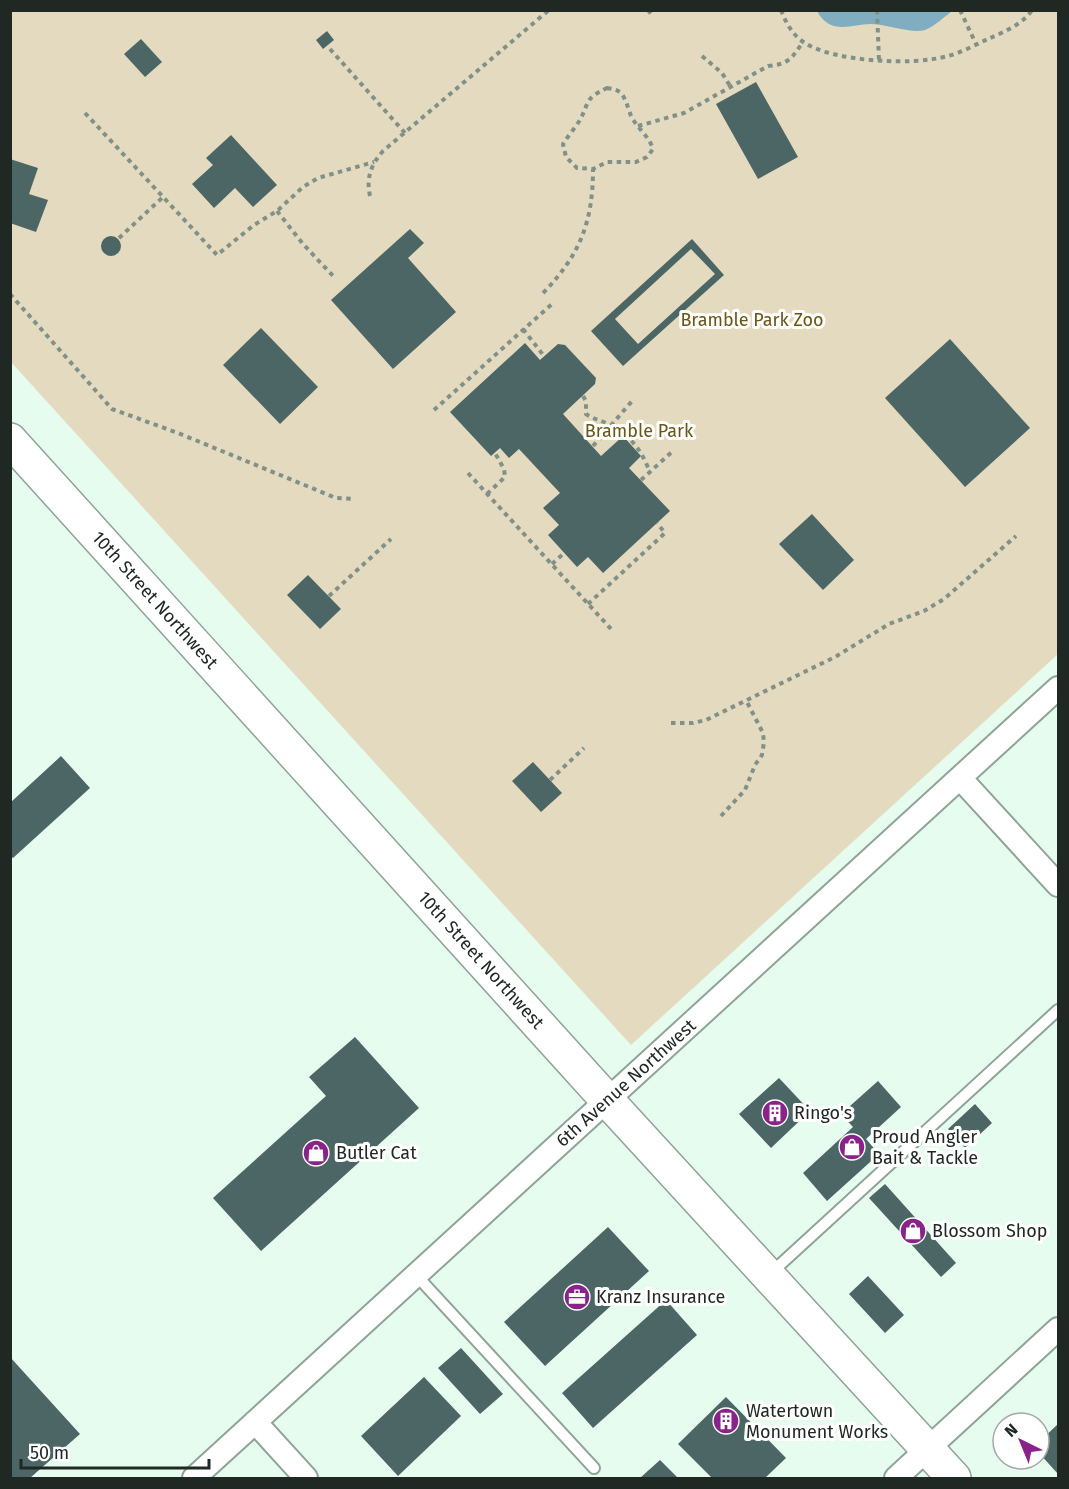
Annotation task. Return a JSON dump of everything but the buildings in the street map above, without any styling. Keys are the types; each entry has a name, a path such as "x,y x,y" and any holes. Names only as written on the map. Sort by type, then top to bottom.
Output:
{"main road":[{"name":"10th Street Northwest","path":"10,440 607,1100 954,1479"}],"street":[{"name":"6th Avenue Northwest","path":"194,1479 1059,688"},
{"path":"960,778 1059,885"},
{"path":"896,1479 1059,1329"},
{"path":"255,1422 306,1479"}],"lane":[{"path":"767,1276 1059,1010"},
{"path":"416,1275 594,1468"}],"path":[{"path":"370,196 369,173 383,151 549,10"},
{"path":"782,10 791,30 803,42 818,50 879,61 930,60 950,56 1018,24 1032,10"},
{"path":"877,10 879,61"},
{"path":"961,12 976,44"},
{"path":"638,126 684,113 768,66 783,64 793,56 803,42"},
{"path":"330,49 405,133"},
{"path":"702,56 722,73 730,86"},
{"path":"607,88 622,95 638,126 650,140 653,149 647,157 636,162 607,162 593,169 577,168 566,157 563,144 580,119 585,104 595,94 607,88"},
{"path":"85,113 218,255 254,225 277,211 303,187 318,178 374,162"},
{"path":"543,293 557,279 584,232 591,213 593,169"},
{"path":"118,238 163,197"},
{"path":"277,211 303,244 334,277"},
{"path":"10,294 112,409 178,433 336,498 354,500"},
{"path":"434,410 552,304"},
{"path":"524,329 544,356"},
{"path":"583,396 586,402 586,414 611,425 630,439 641,452 650,473"},
{"path":"592,446 633,400"},
{"path":"641,480 674,450"},
{"path":"488,494 505,477 504,469 495,453"},
{"path":"468,473 612,630"},
{"path":"588,604 665,533 657,523"},
{"path":"671,723 693,723 706,720 835,657 889,624 924,611 944,599 1016,536"},
{"path":"329,596 391,539"},
{"path":"552,564 564,553"},
{"path":"721,816 745,790 755,765 762,755 763,733 746,700"},
{"path":"550,780 584,748"}],"green space":[{"name":"Bramble Park","path":"10,11 1058,11 1058,654 631,1045 11,362"}],"water":[{"path":"817,11 952,11 932,26 919,31 870,24 834,26 824,20"}],"place":[{"name":"Ringo's","path":"775,1113"},
{"name":"Proud Angler Bait & Tackle","path":"852,1147"},
{"name":"Butler Cat","path":"316,1153"},
{"name":"Blossom Shop","path":"913,1231"},
{"name":"Kranz Insurance","path":"577,1297"},
{"name":"Watertown Monument Works","path":"726,1421"}],"park label":[{"name":"Bramble Park Zoo","path":"752,320"}]}
